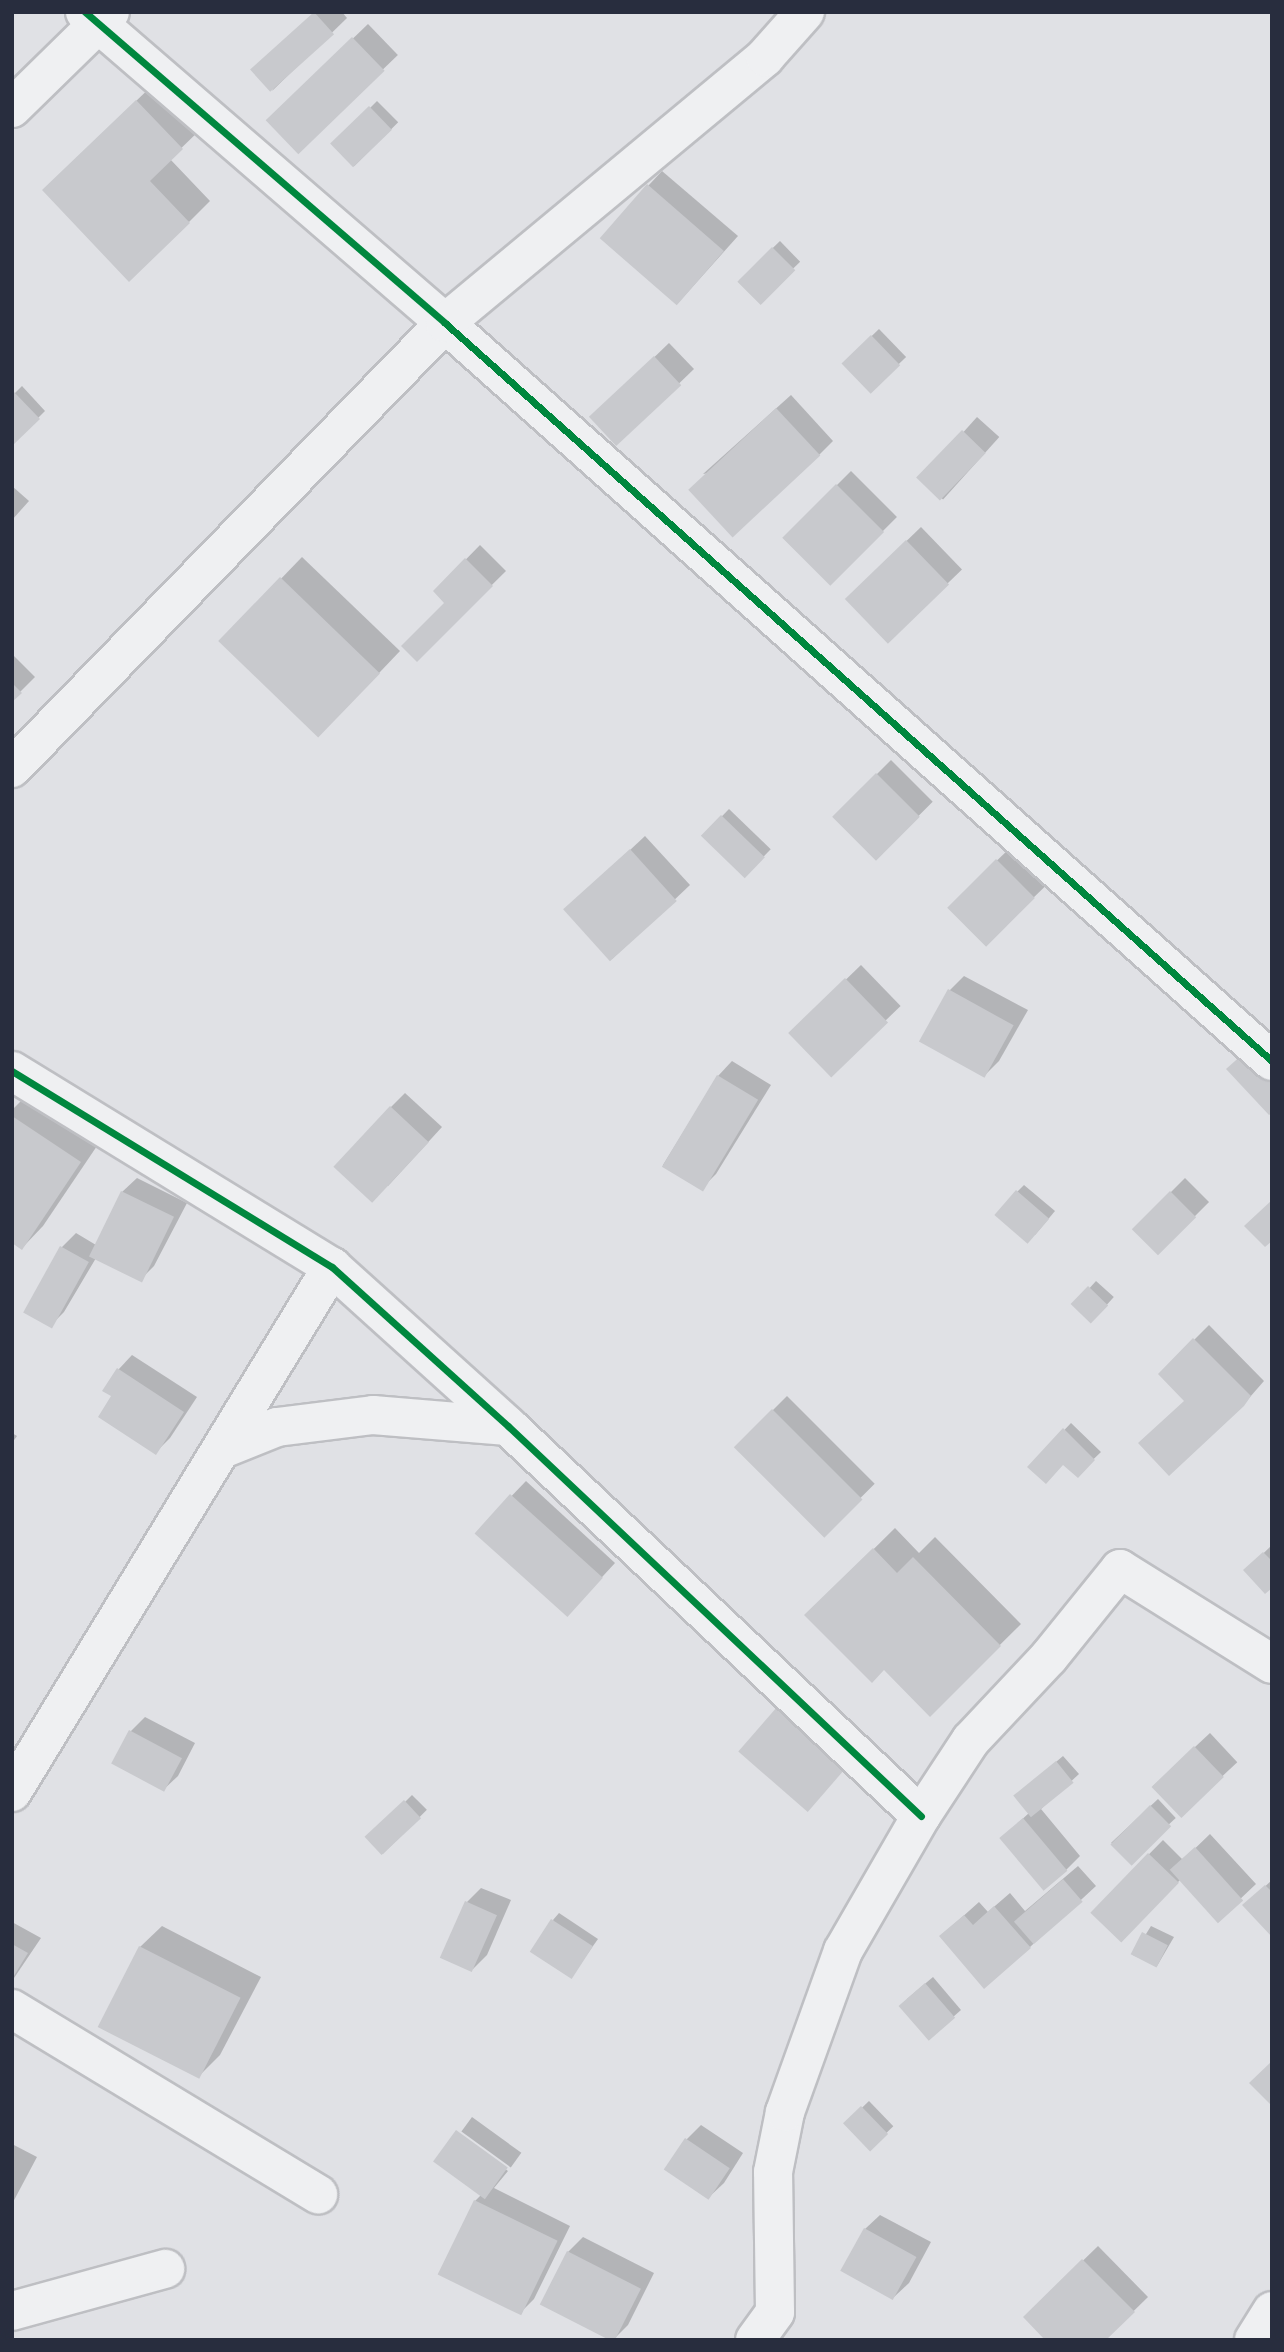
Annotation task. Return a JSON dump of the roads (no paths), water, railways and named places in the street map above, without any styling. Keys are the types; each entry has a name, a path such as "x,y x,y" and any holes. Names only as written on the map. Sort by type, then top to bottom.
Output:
{"street":[{"path":"12,768 445,323 765,57 805,12"},
{"path":"12,108 97,16 1272,1061"},
{"path":"12,1071 332,1267 509,1426 921,1816"},
{"path":"12,1792 332,1267"},
{"path":"222,1449 277,1427 373,1415 509,1426"},
{"path":"755,2340 775,2312 773,2172 785,2112 844,1951 921,1816 971,1740 1049,1657 1120,1569 1272,1664"},
{"path":"12,2009 318,2194"},
{"path":"12,2311 165,2269"},
{"path":"1254,2340 1272,2311"}]}
